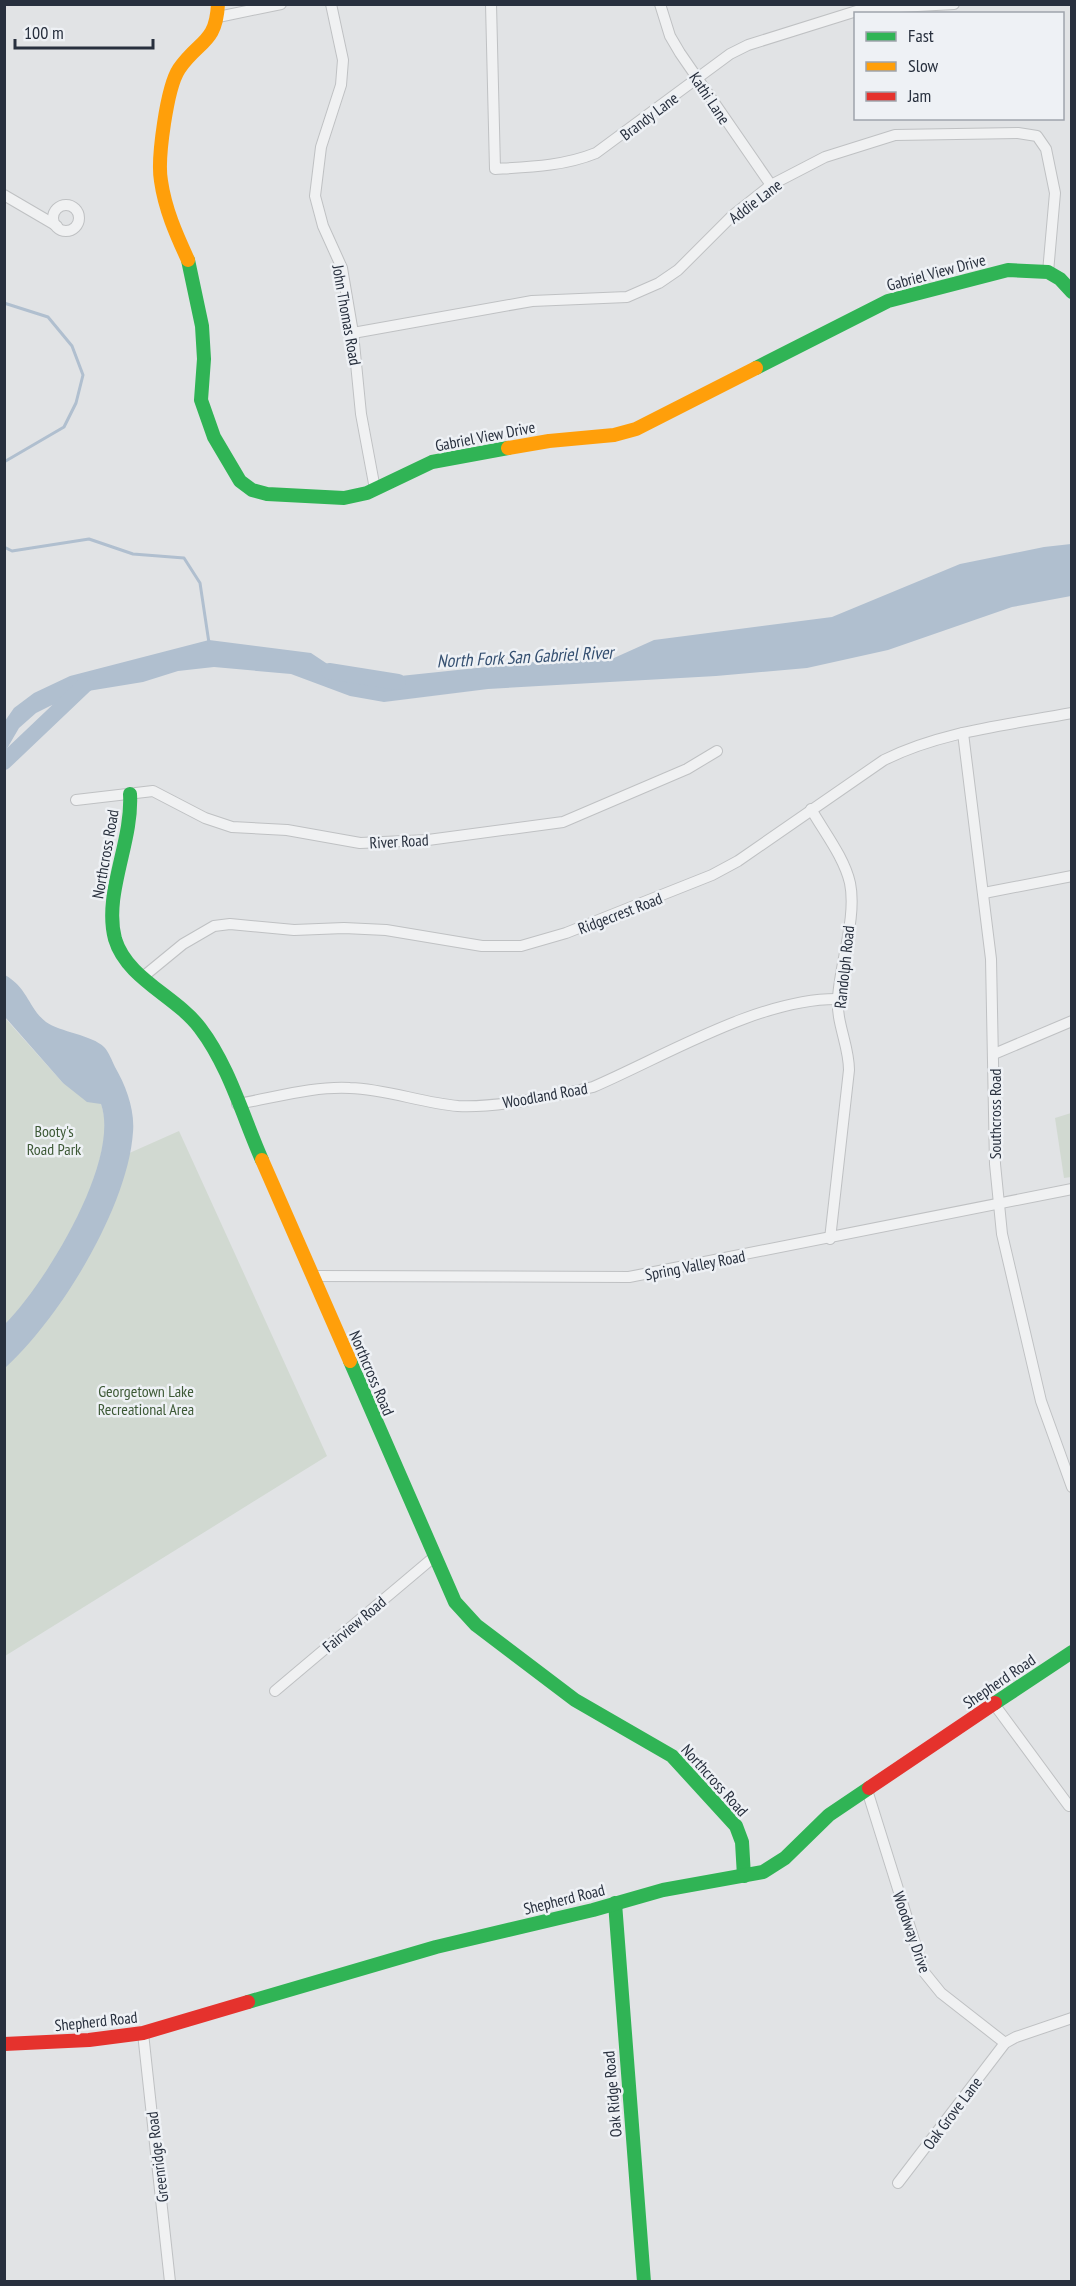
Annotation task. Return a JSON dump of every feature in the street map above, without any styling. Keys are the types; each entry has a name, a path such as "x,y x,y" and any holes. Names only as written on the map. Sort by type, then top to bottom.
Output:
{"street":[{"path":"218,10 281,4"},
{"name":"John Thomas Road","path":"331,4 343,60 341,85 321,147 315,196 323,226 342,268 353,333 361,414 375,489"},
{"name":"Brandy Lane","path":"491,4 495,169 551,165 578,160 596,153 698,80 730,54 748,45 863,9 954,4"},
{"name":"Kathi Lane","path":"660,4 670,36 771,185"},
{"name":"Gabriel View Drive","path":"218,10 212,34 181,66 173,79 167,97 160,179 171,222 190,266 202,326 204,359 201,400 214,437 233,471 240,482 252,490 267,494 318,499 358,496 432,462 556,440 614,435 636,429 874,306 1008,270 1048,272"},
{"name":"Addie Lane","path":"353,333 532,301 627,297 659,283 678,270 732,216 771,185 825,157 894,135 932,132 1033,135 1040,139 1046,149 1055,193 1048,272"},
{"path":"4,195 57,226"},
{"path":"1048,272 1060,279 1071,292"},
{"name":"Ridgecrest Road","path":"144,976 194,936 214,926 230,924 294,930 344,928 386,930 482,946 503,947 536,943 712,875 738,861 811,809 899,753 923,742 1071,713"},
{"name":"Southcross Road","path":"963,733 991,959 998,1204 1002,1234 1041,1401 1071,1487"},
{"name":"River Road","path":"76,800 153,791 211,821 232,827 287,830 360,843 428,840 563,822 687,769 717,751"},
{"name":"Northcross Road","path":"130,794 130,829 112,909 115,937 120,953 190,1016 208,1037 218,1054 237,1104 455,1602 476,1625 589,1709 660,1747 683,1767 736,1826 742,1842 744,1876"},
{"name":"Randolph Road","path":"811,809 843,866 850,884 851,905 838,999 839,1019 849,1050 849,1070 830,1239"},
{"path":"984,893 1071,876"},
{"name":"Woodland Road","path":"237,1104 335,1088 367,1090 458,1106 482,1105 576,1091 594,1087 739,1021 815,999 838,999"},
{"path":"994,1054 1071,1021"},
{"name":"Spring Valley Road","path":"312,1276 629,1277 830,1239 1071,1189"},
{"name":"Fairview Road","path":"275,1691 434,1557"},
{"name":"Shepherd Road","path":"4,2044 89,2040 144,2033 436,1947 663,1890 744,1876 774,1866 816,1825 1071,1652"},
{"path":"994,1704 1069,1806"},
{"name":"Woodway Drive","path":"867,1790 924,1972 941,1993 1005,2043"},
{"name":"Oak Ridge Road","path":"615,1903 617,1956 644,2282"},
{"path":"1005,2043 1071,2018"},
{"name":"Greenridge Road","path":"144,2033 170,2282"},
{"name":"Oak Grove Lane","path":"898,2183 1005,2043"}],"green space":[{"name":"Georgetown Lake Recreational Area","path":"4,1017 63,1083 101,1104 105,1128 98,1167 179,1131 327,1456 5,1656"},
{"path":"1071,1113 1071,1177 1064,1178 1055,1118"}],"water":[{"path":"1071,544 1071,596 1012,607 888,650 807,668 716,676 488,689 384,702 350,696 291,674 214,667 178,671 143,682 88,691 50,706 36,713 19,728 5,752 5,721 14,708 34,693 70,676 209,640 311,653 332,667 362,680 543,661 614,658 654,640 832,617 960,564 1044,547"},
{"path":"5,975 19,986 40,1017 46,1022 92,1039 106,1049 126,1090 131,1107 133,1132 128,1162 119,1193 88,1259 48,1321 5,1368 5,1324 40,1281 76,1220 100,1157 104,1128 101,1104 87,1102 63,1083 5,1017"}],"waterway":[{"path":"4,303 48,317 72,346 83,375 76,403 64,427 4,462"},
{"path":"4,547 12,551 89,539 133,554 184,558 200,583 209,643"},
{"name":"North Fork San Gabriel River","path":"329,671 398,682"},
{"name":"North Fork San Gabriel River","path":"4,762 86,684"}],"traffic: fast":[{"path":"188,260 202,326 204,359 201,400 214,437 240,481 252,490 267,494 344,498 367,493 432,462 508,448"},
{"path":"756,368 888,301 1008,270 1048,272 1060,279 1072,292"},
{"path":"130,794 130,812 113,904 112,922 115,939 130,965 190,1017 210,1043 227,1075 262,1160"},
{"path":"350,1361 455,1602 476,1625 575,1700 672,1756 736,1826 742,1842 744,1876"},
{"path":"995,1703 1072,1652"},
{"path":"248,2002 436,1947 593,1910 663,1890 763,1872 785,1858 829,1815 869,1788"},
{"path":"615,1903 644,2282"}],"traffic: slow":[{"path":"188,260 165,202 160,157 167,107 175,78 186,60 210,34 217,17 218,4"},
{"path":"508,448 549,441 614,435 636,429 756,368"},
{"path":"262,1160 350,1361"}],"traffic: jam":[{"path":"869,1788 995,1703"},
{"path":"4,2044 89,2040 143,2033 248,2002"}],"park label":[{"name":"Booty's Road Park","path":"54,1140"}]}
